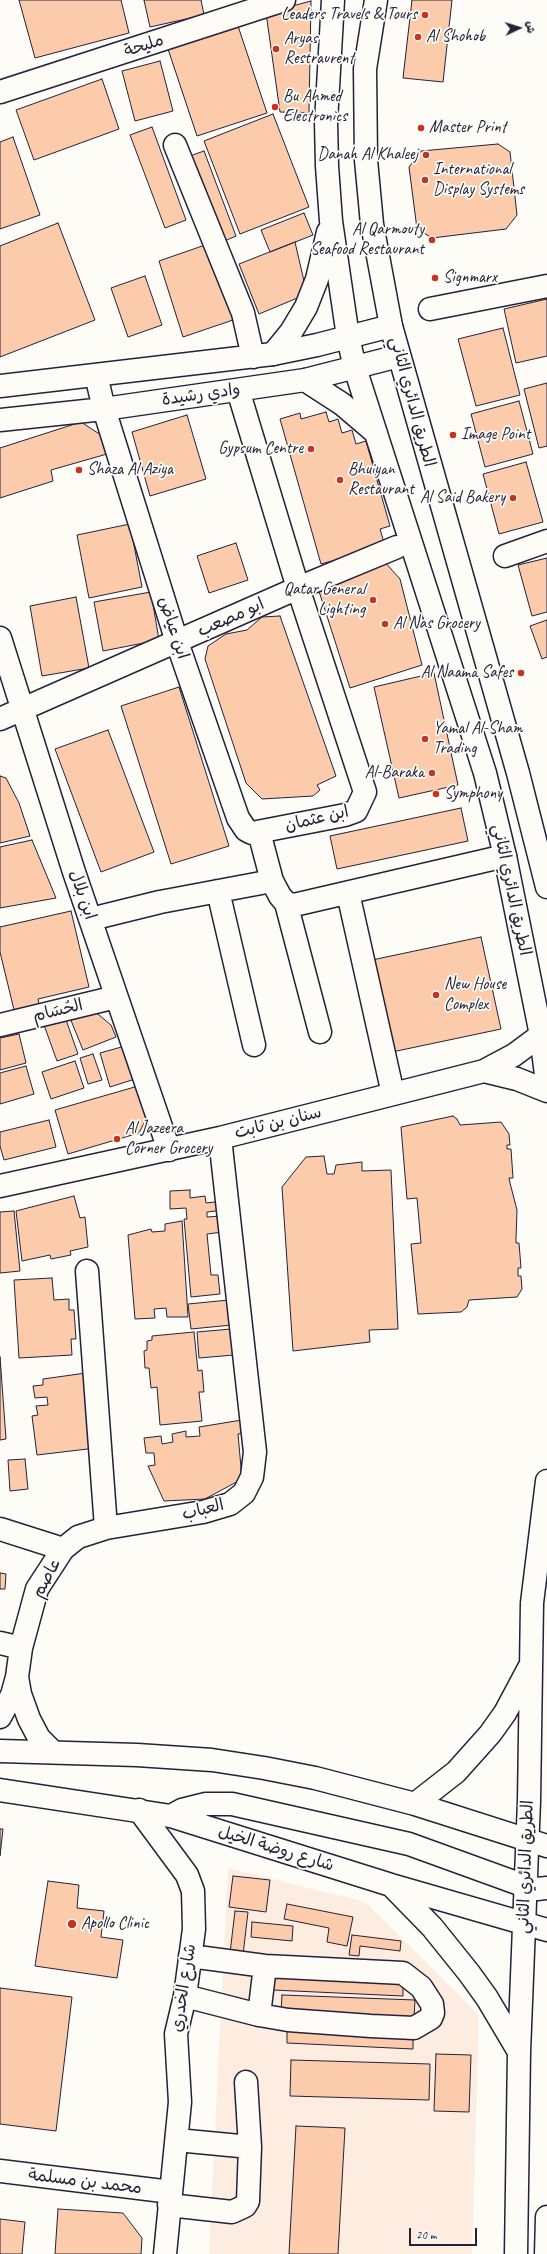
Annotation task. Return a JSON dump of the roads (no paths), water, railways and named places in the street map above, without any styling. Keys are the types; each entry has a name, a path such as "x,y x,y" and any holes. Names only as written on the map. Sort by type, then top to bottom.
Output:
{"street":[{"name":"مليحة","path":"1,89 284,0"},
{"name":"الطريق الدائري الثاني","path":"333,0 326,122 327,166 331,221 348,338 355,368 485,773 505,856 541,1035 547,1083"},
{"name":"الطريق الدائري الثاني","path":"376,0 365,69 366,160 372,224 391,326 516,766 547,887"},
{"path":"175,144 243,313 263,356 292,332 306,307 317,279 331,221"},
{"path":"430,309 547,286"},
{"name":"وادي رشيدة","path":"0,386 263,356 348,338 391,326"},
{"name":"وادي رشيدة","path":"0,420 104,409 305,380 399,356"},
{"name":"ابن عياض","path":"96,375 104,409 177,642 238,818 246,830 252,833 259,832"},
{"path":"305,380 342,404 376,433"},
{"name":"ابن عثمان","path":"238,390 298,588 365,792 356,811 345,816 259,832"},
{"path":"505,556 547,541"},
{"name":"ابو مصعب","path":"0,719 298,588 397,547"},
{"name":"ابن بلال","path":"0,638 74,872 169,1150"},
{"path":"259,832 272,881 280,896 286,903 320,1032"},
{"path":"286,903 294,905 505,856"},
{"path":"91,919 160,902 272,881"},
{"path":"218,891 254,1045"},
{"path":"348,893 393,1094"},
{"name":"الحُسَام","path":"0,1025 116,997"},
{"name":"سنان بن ثابت","path":"0,1186 220,1138 484,1071 514,1055 541,1035"},
{"name":"سنان بن ثابت","path":"484,1071 517,1079 547,1091"},
{"name":"العباب","path":"106,1528 203,1512 230,1504 244,1493 252,1477 255,1452 220,1138"},
{"path":"87,1271 106,1528"},
{"name":"الطريق الدائري الثاني","path":"542,1895 537,1843 530,1666 532,1603 547,1480"},
{"name":"عاصم","path":"52,1752 39,1738 29,1719 20,1694 10,1646 37,1589 63,1549 78,1537 106,1528"},
{"path":"0,1529 63,1549"},
{"path":"415,1804 456,1772 490,1734 504,1713 530,1666"},
{"name":"عاصم","path":"0,1718 12,1695 17,1677"},
{"path":"0,1751 137,1755 212,1760 315,1778 415,1804 537,1843"},
{"name":"شارع روضة الخيل","path":"0,1790 171,1816 391,1885 547,1930"},
{"path":"171,1816 182,1810 206,1804 232,1804 409,1844 542,1895 533,1911 523,1923"},
{"name":"شارع الخدري","path":"139,1810 187,1875 193,1891 194,1929 185,1996 176,2034 180,2085 177,2140 165,2254"},
{"path":"391,1885 432,1927 469,1973 519,2052"},
{"name":"الطريق الدائري الثاني","path":"516,2254 519,2052 523,1923"},
{"path":"185,1996 259,2015 288,2020 414,2028 430,2018 433,2013 432,2004 421,1987 403,1973 265,1966 190,1956"},
{"path":"259,2015 265,1966"},
{"path":"177,2140 250,2148 246,2082"},
{"name":"محمد بن مسلمة","path":"0,2171 170,2199 232,2212 240,2210 248,2201 250,2148"},
{"path":"546,2254 547,2217"}],"place":[{"name":"Leaders Travels & Tours","path":"425,15"},
{"name":"Al Shohob","path":"418,37"},
{"name":"Aryas Restraurent","path":"276,49"},
{"name":"Bu Ahmed Electronics","path":"275,107"},
{"name":"Master Print","path":"421,128"},
{"name":"Danah Al Khaleej","path":"426,155"},
{"name":"International Display Systems","path":"425,180"},
{"name":"Al Qarmouty Seafood Restaurant","path":"432,240"},
{"name":"Signmarx","path":"435,278"},
{"name":"Image Point","path":"453,435"},
{"name":"Gypsum Centre","path":"311,449"},
{"name":"Shaza Al Aziya","path":"79,470"},
{"name":"Bhuiyan Restaurant","path":"340,480"},
{"name":"Al Said Bakery","path":"513,498"},
{"name":"Qatar General Lighting","path":"373,600"},
{"name":"Al Nas Grocery","path":"385,624"},
{"name":"Al Naama Safes","path":"521,673"},
{"name":"Yamal Al-Sham Trading","path":"425,739"},
{"name":"Al-Baraka","path":"432,773"},
{"name":"Symphony","path":"436,794"},
{"name":"New House Complex","path":"436,995"},
{"name":"Al Jazeera Corner Grocery","path":"117,1139"},
{"name":"Apollo Clinic","path":"72,1924"}]}
